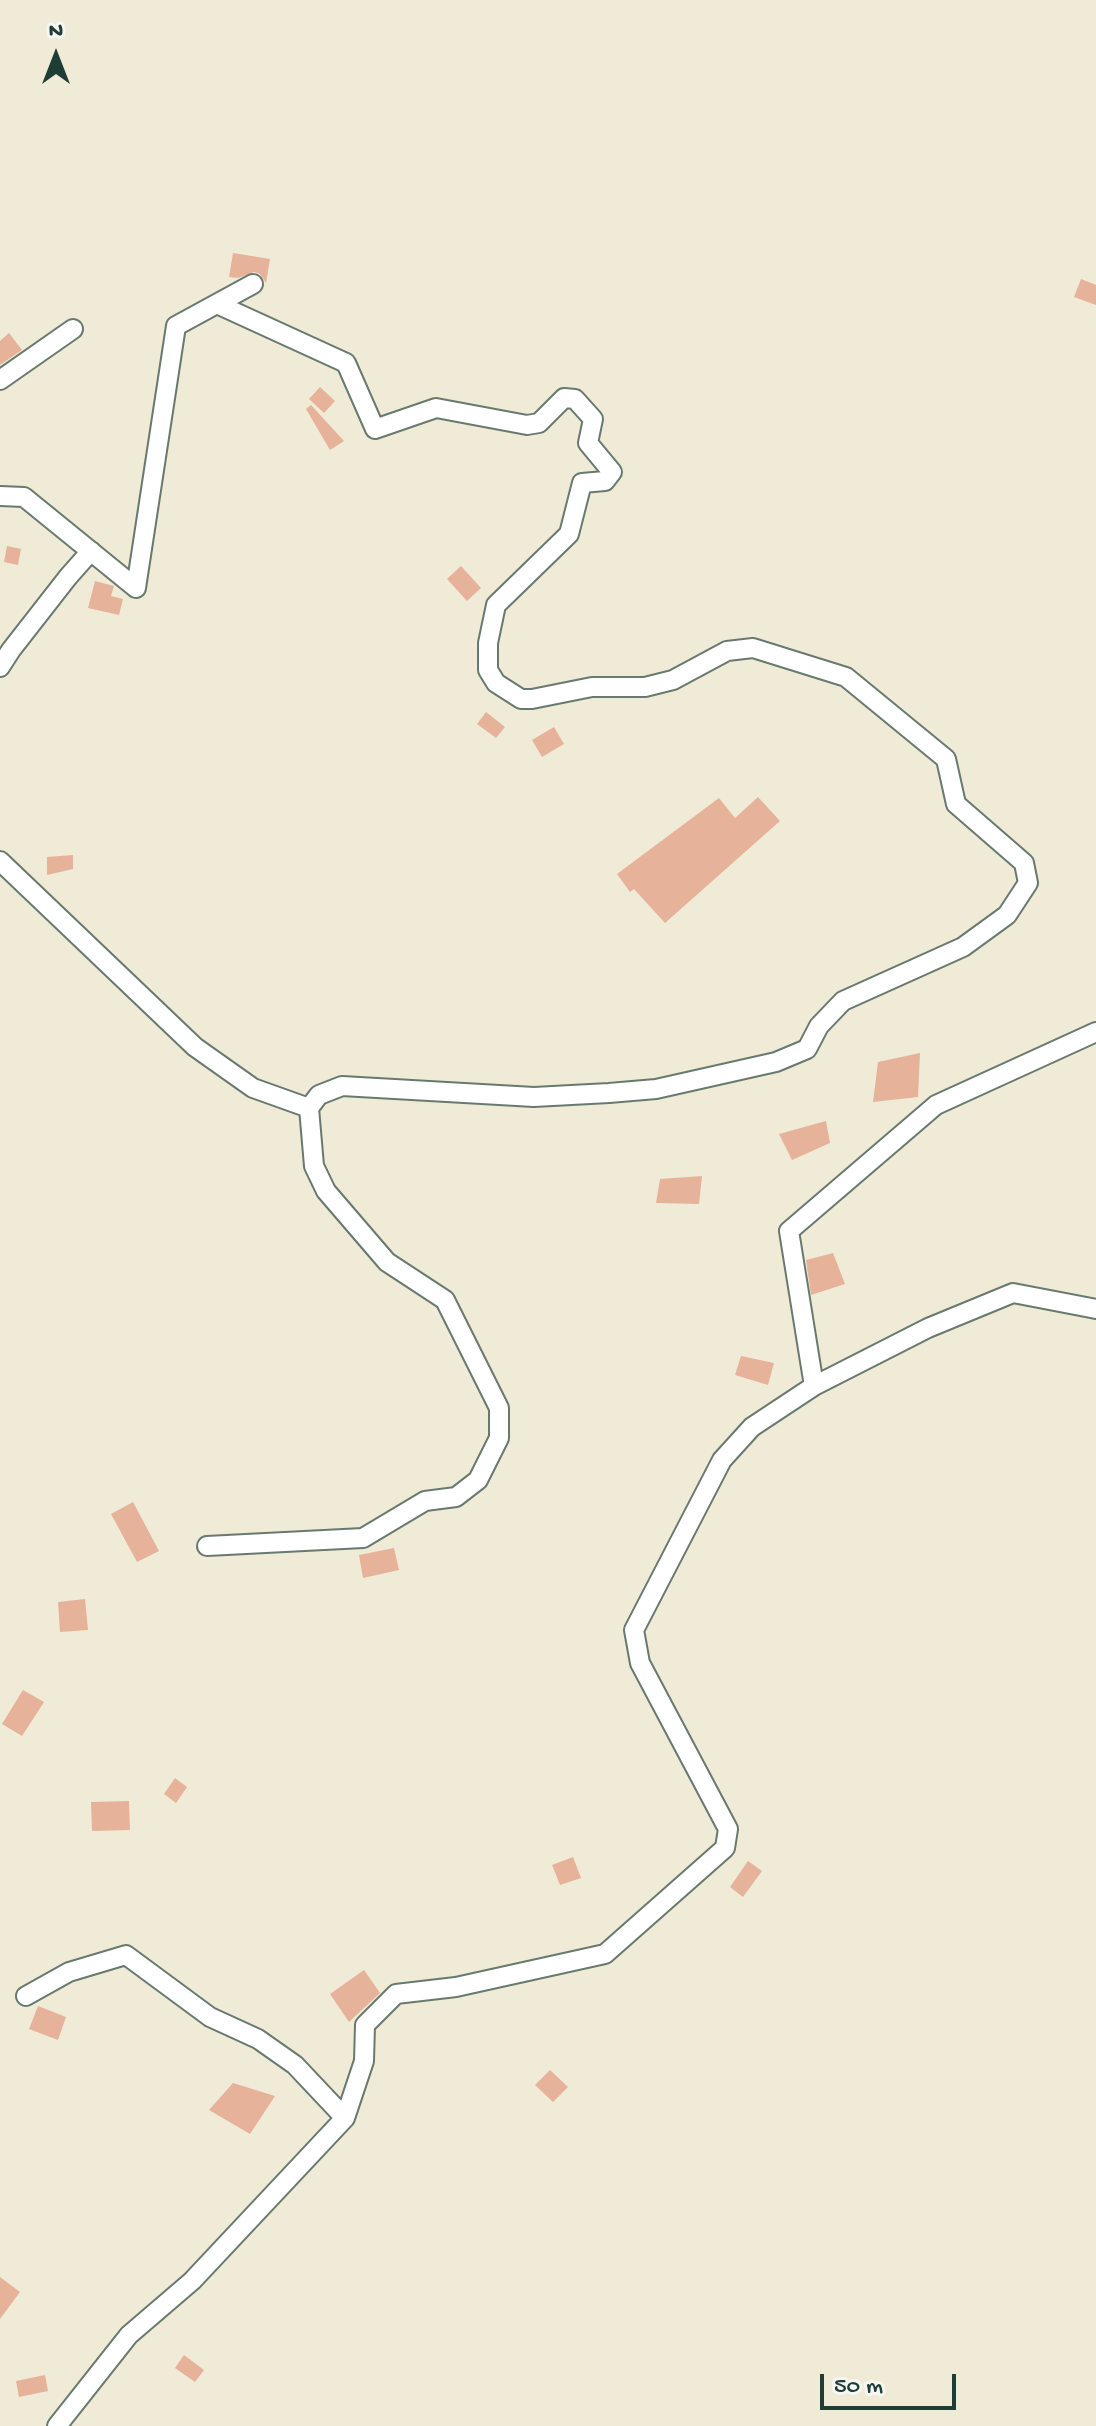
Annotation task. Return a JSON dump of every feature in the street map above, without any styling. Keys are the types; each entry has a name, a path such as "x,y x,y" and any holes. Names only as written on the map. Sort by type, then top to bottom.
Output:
{"street":[{"path":"0,496 24,497 136,588 176,326 253,284"},
{"path":"207,1546 363,1538 425,1501 456,1497 478,1480 499,1438 499,1408 445,1300 387,1262 326,1191 314,1166 309,1108 319,1095 342,1086 534,1097 609,1093 656,1089 776,1062 807,1049 819,1026 843,1001 963,947 1007,915 1028,883 1024,863 956,804 946,759 846,677 753,648 727,651 673,680 645,687 592,687 521,699 496,683 488,670 488,643 496,605 569,534 582,483 605,481 612,472 588,443 593,419 575,399 564,398 539,423 527,425 436,408 375,429 346,363 217,304"},
{"path":"0,380 73,329"},
{"path":"0,667 91,551"},
{"path":"0,861 195,1047 253,1088 309,1108"},
{"path":"814,1386 789,1231 936,1105 1096,1032"},
{"path":"57,2426 129,2335 192,2281 345,2118 364,2061 365,2025 396,1994 456,1987 605,1954 725,1848 728,1829 640,1663 634,1630 722,1460 752,1427 814,1386 928,1328 1013,1293 1096,1309"},
{"path":"26,1996 69,1972 126,1955 210,2017 258,2039 295,2065 345,2118"}],"building":[{"path":"233,253 270,259 266,283 260,274 254,272 238,278 229,277"},
{"path":"1081,279 1096,285 1096,305 1074,297"},
{"path":"9,333 22,350 0,365 0,341"},
{"path":"320,387 335,401 324,413 309,399"},
{"path":"311,405 344,441 330,450 306,409"},
{"path":"7,546 21,549 18,565 4,562"},
{"path":"461,566 481,588 467,601 447,579"},
{"path":"95,581 114,586 111,596 123,599 119,615 88,608"},
{"path":"486,712 505,727 496,738 477,724"},
{"path":"554,727 564,744 542,757 532,740"},
{"path":"758,797 780,821 665,923 634,889 630,892 617,874 719,798 735,818"},
{"path":"73,855 73,869 47,875 47,857"},
{"path":"920,1053 918,1097 873,1102 878,1062"},
{"path":"826,1121 830,1143 792,1160 779,1134"},
{"path":"702,1176 699,1204 656,1203 660,1179"},
{"path":"833,1253 845,1284 811,1295 806,1260"},
{"path":"741,1356 774,1363 768,1385 735,1375"},
{"path":"133,1502 159,1551 137,1562 111,1514"},
{"path":"394,1548 399,1570 363,1578 359,1555"},
{"path":"85,1599 88,1630 60,1632 58,1602"},
{"path":"23,1690 44,1702 22,1736 2,1724"},
{"path":"175,1778 187,1787 176,1803 164,1794"},
{"path":"129,1801 130,1830 92,1831 91,1802"},
{"path":"573,1857 581,1878 560,1885 552,1865"},
{"path":"748,1861 762,1871 743,1897 730,1887"},
{"path":"364,1970 380,1993 349,2022 330,1994"},
{"path":"38,2006 66,2017 58,2040 29,2029"},
{"path":"550,2070 568,2087 553,2102 535,2085"},
{"path":"233,2083 275,2096 250,2134 209,2110"},
{"path":"0,2277 20,2292 0,2319"},
{"path":"184,2355 204,2370 195,2382 175,2368"},
{"path":"45,2375 48,2391 19,2397 16,2381"}]}
